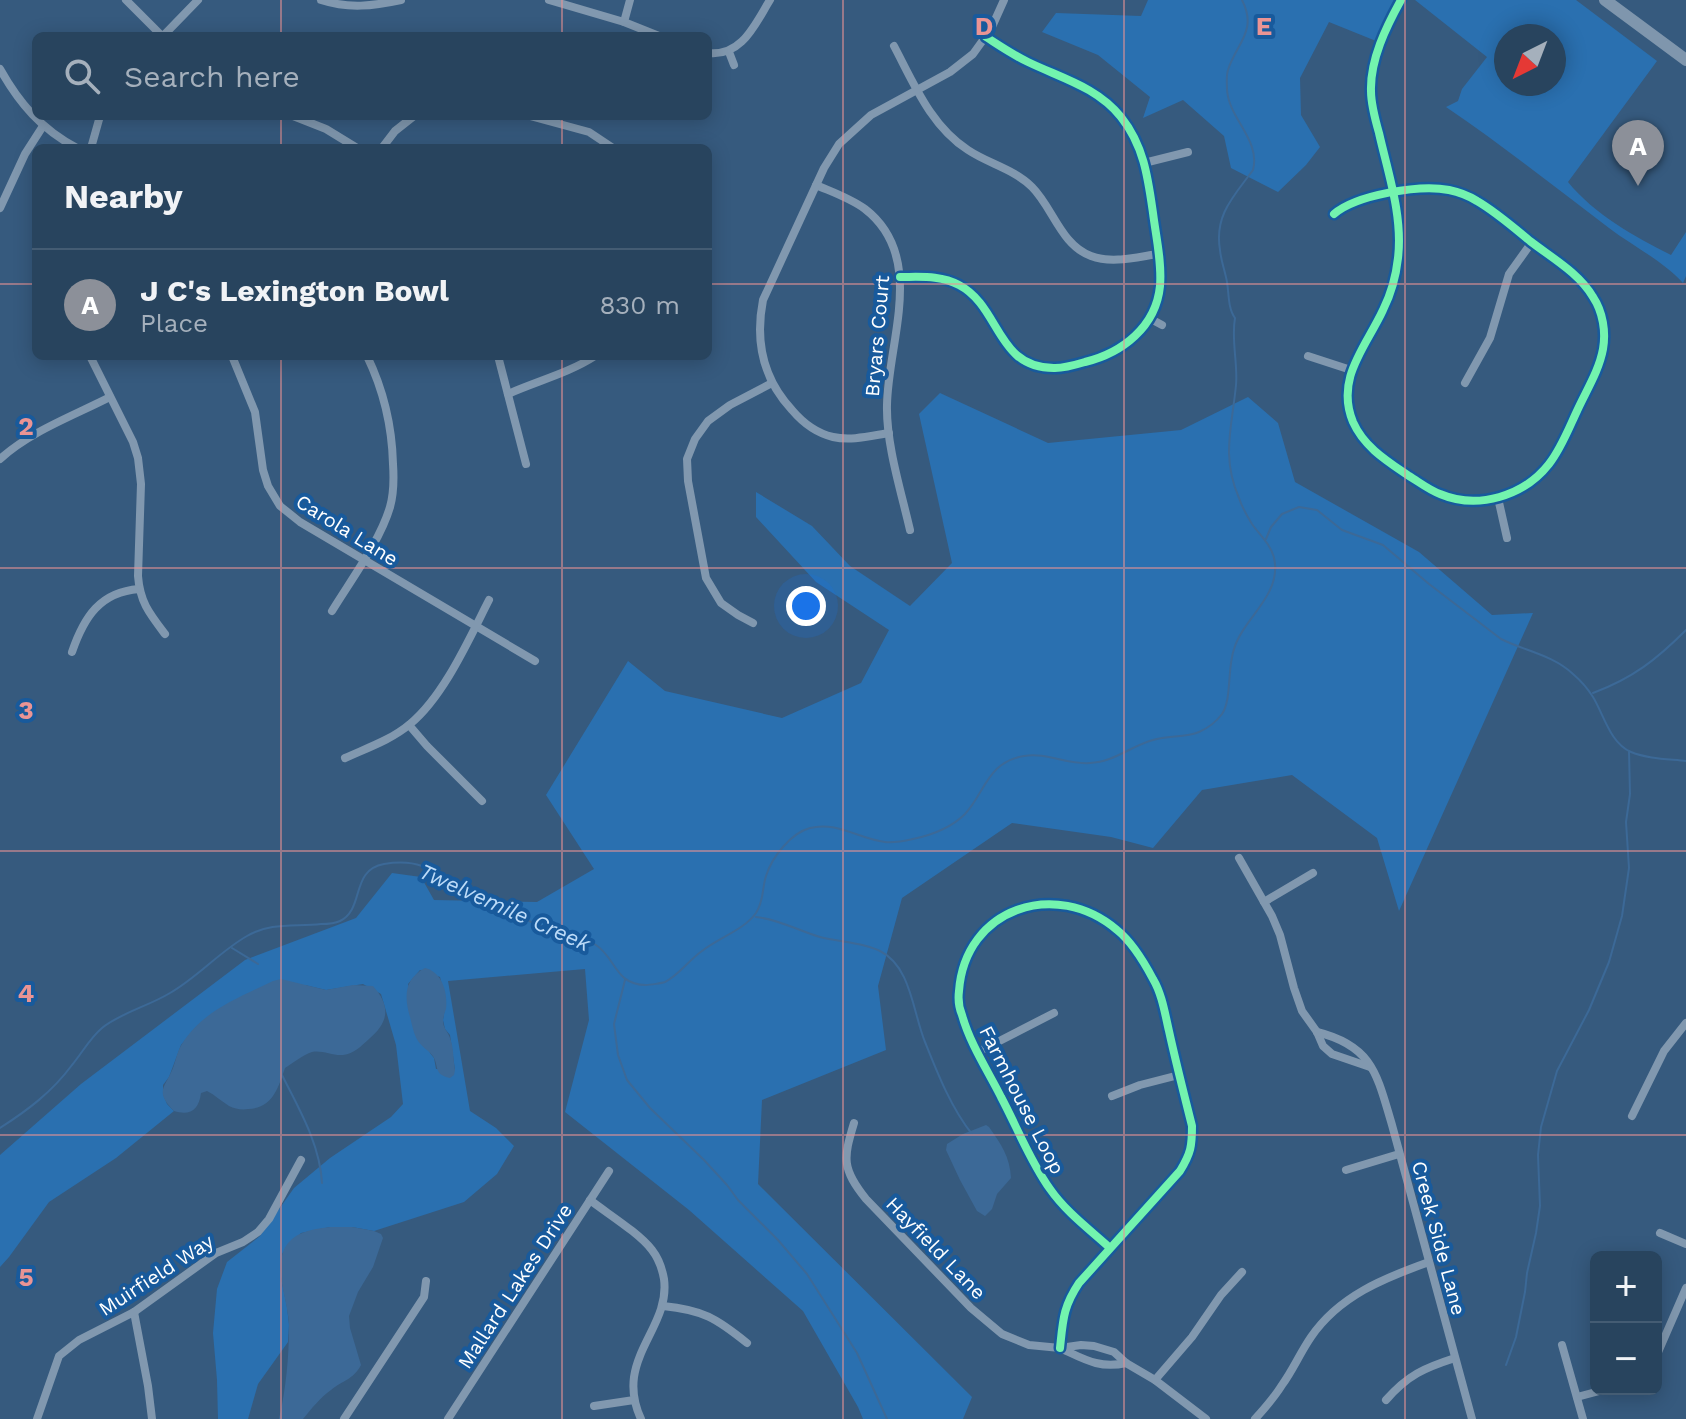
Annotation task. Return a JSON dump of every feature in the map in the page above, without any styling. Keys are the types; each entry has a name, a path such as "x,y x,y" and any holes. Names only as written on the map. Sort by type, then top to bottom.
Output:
{"main road":[{"path":"1605,0 1686,60"}],"street":[{"path":"126,0 158,32"},
{"path":"166,32 198,0"},
{"path":"321,0 352,7 401,0"},
{"path":"549,0 649,32"},
{"path":"624,22 630,0"},
{"path":"712,53 729,52 743,41 770,0"},
{"path":"889,433 848,439 832,437 818,432 799,418 772,383 762,353 759,323 763,300 831,156 849,134 871,115 962,64 986,37 1004,0"},
{"path":"1334,214 1354,202 1393,193 1406,189 1432,187 1459,192 1484,205 1532,242 1580,280 1592,295 1602,316 1604,329 1603,347 1595,373 1554,457 1528,484 1498,498 1485,500 1466,500 1439,494 1370,448 1351,416 1347,398 1351,370 1385,308 1396,273 1399,227 1393,193 1373,110 1371,83 1381,43 1401,0"},
{"path":"900,277 937,278 964,288 980,302 1009,349 1026,362 1047,368 1068,367 1113,353 1136,335 1149,318 1160,286 1158,254 1144,163 1137,142 1101,97 1018,57 986,37"},
{"path":"894,46 937,122 957,142 981,158 1014,173 1031,186 1068,240 1079,250 1105,259 1158,254"},
{"path":"729,52 734,65"},
{"path":"0,69 32,114"},
{"path":"37,120 71,144"},
{"path":"92,144 99,120"},
{"path":"302,120 351,144"},
{"path":"385,144 409,120"},
{"path":"545,120 583,130 608,144"},
{"path":"0,208 25,154 43,126"},
{"path":"1144,163 1188,152"},
{"name":"Bryars Court","path":"816,185 849,200 873,216 893,245 898,259 900,277 887,390 889,433 910,530"},
{"path":"1465,383 1490,338 1509,274 1532,242"},
{"path":"1149,318 1162,325"},
{"path":"1308,356 1351,370"},
{"path":"92,360 133,442 140,467 139,589 147,610 165,634"},
{"name":"Carola Lane","path":"234,360 255,412 268,486 284,511 535,661"},
{"path":"332,611 390,509 394,479 390,420 369,360"},
{"path":"499,360 526,464"},
{"path":"508,394 588,360"},
{"path":"753,623 727,608 706,578 688,481 687,459 695,439 708,421 730,405 772,383"},
{"path":"1,453 110,397"},
{"path":"1498,498 1507,538"},
{"path":"72,652 93,610 117,594 139,589"},
{"path":"345,758 383,741 409,725 424,711 441,689 489,600"},
{"path":"409,725 482,801"},
{"path":"1239,858 1280,935 1302,1011 1323,1046 1332,1054 1371,1068"},
{"path":"1264,902 1313,873"},
{"name":"Farmhouse Loop","path":"1060,1348 1068,1299 1180,1171 1192,1145 1192,1126 1155,982 1129,942 1105,921 1081,910 1040,904 1023,907 988,927 972,947 960,979 961,1012 978,1052 1049,1188 1068,1211 1110,1248"},
{"path":"978,1052 1054,1013"},
{"path":"1632,1116 1664,1051 1686,1023"},
{"name":"Creek Side Lane","path":"1317,1032 1334,1036 1356,1048 1379,1084 1472,1419"},
{"path":"1112,1096 1179,1075"},
{"name":"Hayfield Lane","path":"854,1123 847,1148 847,1171 866,1199 971,1308 1002,1334 1029,1345 1060,1348 1094,1346 1114,1352 1206,1419"},
{"path":"1346,1170 1399,1154"},
{"name":"Muirfield Way","path":"37,1419 59,1356 79,1340 134,1312 216,1253 258,1232 269,1219 301,1160"},
{"name":"Mallard Lakes Drive","path":"448,1419 609,1171"},
{"path":"590,1200 645,1242 655,1253 663,1275 663,1306 635,1370 634,1400 641,1419"},
{"path":"1660,1233 1686,1244"},
{"path":"1255,1419 1285,1382 1311,1337 1333,1312 1374,1283 1429,1262"},
{"path":"1155,1380 1242,1272"},
{"path":"344,1419 424,1297 426,1281"},
{"path":"1662,1343 1686,1288"},
{"path":"663,1306 710,1316 747,1343"},
{"path":"134,1312 152,1419"},
{"path":"1562,1345 1583,1419"},
{"name":"Hayfield Lane","path":"1060,1348 1090,1362 1111,1366 1126,1363"},
{"path":"1386,1400 1412,1374 1455,1358"},
{"path":"1577,1397 1590,1394"},
{"path":"594,1406 634,1400"}],"shaded area":[{"path":"1148,0 1401,0 1381,43 1329,22 1300,78 1301,115 1320,147 1278,192 1231,168 1224,136 1183,100 1143,118 1150,97 1098,55 1042,32 1056,13 1141,16"},
{"path":"1415,0 1576,0 1657,61 1568,182 1603,214 1671,255 1686,232 1686,276 1683,283 1657,260 1446,107 1458,101 1462,89 1487,57"},
{"path":"940,393 1048,443 1181,430 1248,397 1278,423 1295,482 1419,552 1492,615 1533,613 1399,911 1377,838 1292,775 1202,790 1153,848 1111,837 1012,823 902,898 878,986 886,1050 762,1100 758,1184 972,1397 963,1419 863,1419 803,1311 689,1210 565,1112 589,1020 585,969 448,981 470,1111 496,1128 514,1146 497,1174 464,1202 374,1231 330,1227 301,1233 282,1254 281,1278 289,1325 288,1342 258,1384 248,1419 218,1419 213,1333 217,1289 227,1262 260,1236 294,1188 330,1158 391,1117 403,1104 396,1045 381,994 363,984 326,990 305,985 196,1027 181,1045 163,1085 167,1104 174,1111 116,1158 49,1202 0,1267 0,1155 81,1084 245,960 356,918 392,873 421,877 434,900 537,902 594,869 546,795 628,661 665,691 782,718 861,683 889,630 816,582 756,517 756,492 812,526 850,566 910,606 952,563 919,414","holes":["420,970 440,977 446,1001 443,1020 450,1035 455,1070 436,1069 408,984"]},
{"path":"425,968 440,978 445,990 443,1023 451,1042 455,1070 450,1078 439,1072 432,1055 418,1041 408,1010 409,983"},
{"path":"281,979 326,990 353,985 373,986 383,1000 384,1020 376,1033 351,1053 312,1052 285,1068 273,1096 263,1105 236,1109 207,1091 201,1093 193,1110 185,1113 174,1111 164,1099 163,1090 180,1047 190,1032 235,999"},
{"path":"986,1125 1004,1151 1011,1178 997,1194 992,1209 985,1216 977,1211 946,1150 947,1144 963,1134"},
{"path":"330,1227 374,1231 383,1238 373,1267 358,1292 349,1316 361,1365 351,1377 323,1396 303,1419 279,1419 289,1338 281,1275 282,1255 286,1246 300,1234"}],"waterway":[{"name":"Twelvemile Creek","path":"0,1128 48,1092 94,1036 109,1023 170,993 237,942 256,932 274,927 340,921 353,908 366,874 384,864 422,866 533,923 591,942 603,950 628,981 646,985 665,982 702,951 751,919 760,904 773,861 789,840 803,831 829,827 888,842 920,837 960,819 994,771 1012,759 1032,755 1082,763 1099,762 1153,740 1194,734 1214,722 1225,708 1238,638 1266,598 1275,564 1270,547 1242,505 1230,469 1229,455 1236,377 1235,318 1221,254 1220,226 1227,207 1253,170 1254,159 1249,139 1233,110 1227,89 1228,70 1247,29 1248,20 1242,0"},
{"name":"Twelvemile Creek","path":"1266,539 1282,514 1299,507 1317,510 1342,530 1383,545 1501,639 1565,668 1589,691 1613,735 1624,748 1644,756 1686,761"},
{"path":"1593,693 1643,667 1686,630"},
{"path":"1506,1365 1516,1337 1540,1206 1538,1155 1541,1127 1557,1071 1589,1010 1609,962 1622,916 1629,868 1626,822 1630,794 1629,751"},
{"path":"756,917 820,937 866,946 890,958 905,979 925,1042 945,1090 972,1134"},
{"path":"232,948 258,964"},
{"path":"625,980 614,1024 618,1055 627,1080 807,1274 857,1353 887,1419"},
{"path":"282,1075 313,1141 322,1183"}],"cycle path":[{"path":"1334,214 1372,196 1389,193 1406,190 1422,189 1456,192 1474,199 1498,215 1564,266 1587,288 1603,322 1601,357 1557,452 1539,475 1527,484 1514,492 1485,500 1455,499 1436,492 1377,453 1358,431 1348,406 1350,377 1388,298 1398,258 1397,211 1394,195 1390,179 1374,112 1371,79 1385,32 1401,0"},
{"path":"900,277 938,278 959,285 973,295 1021,359 1036,366 1055,368 1099,358 1124,345 1144,326 1157,301 1160,268 1149,187 1140,151 1129,128 1101,98 1022,59 986,37"},
{"path":"1060,1348 1065,1314 1079,1283 1180,1171 1190,1149 1192,1126 1161,998 1133,946 1117,930 1093,914 1067,906 1042,905 1017,910 996,922 978,939 965,962 959,991 960,1009 974,1047 1043,1178 1063,1205 1110,1248"}],"place":[{"name":"J C's Lexington Bowl","path":"1638,186"}]}
